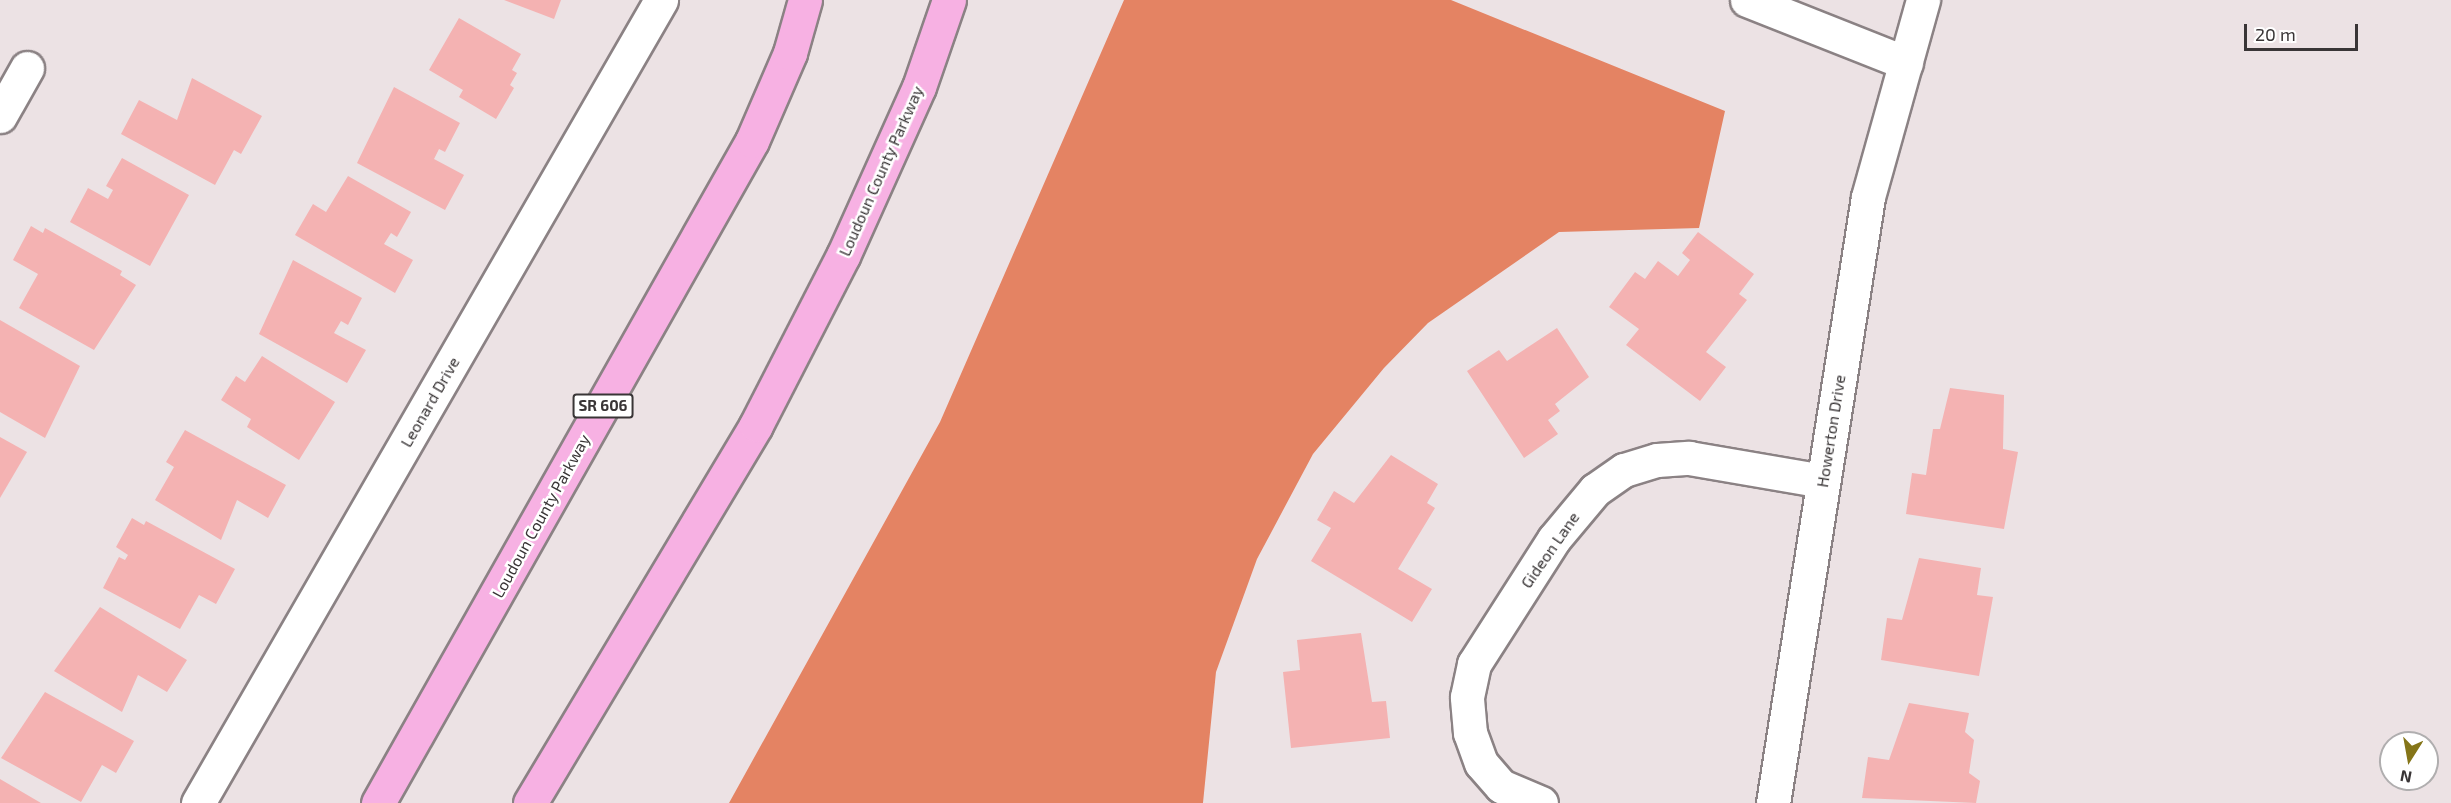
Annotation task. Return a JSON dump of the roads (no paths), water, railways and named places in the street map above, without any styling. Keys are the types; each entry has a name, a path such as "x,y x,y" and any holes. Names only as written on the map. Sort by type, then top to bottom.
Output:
{"main road":[{"name":"Loudoun County Parkway","path":"378,803 752,141 790,53 806,0"},
{"name":"Loudoun County Parkway","path":"530,803 756,425 862,214 919,87 949,0"}],"street":[{"name":"Leonard Drive","path":"198,803 661,0"},
{"path":"1747,0 1906,63"},
{"name":"Howerton Drive","path":"1773,803 1868,197 1923,0"},
{"path":"0,116 27,68"},
{"name":"Gideon Lane","path":"1541,803 1501,786 1481,763 1470,733 1467,697 1474,664 1554,539 1595,490 1624,470 1657,460 1689,458 1823,482"}]}
